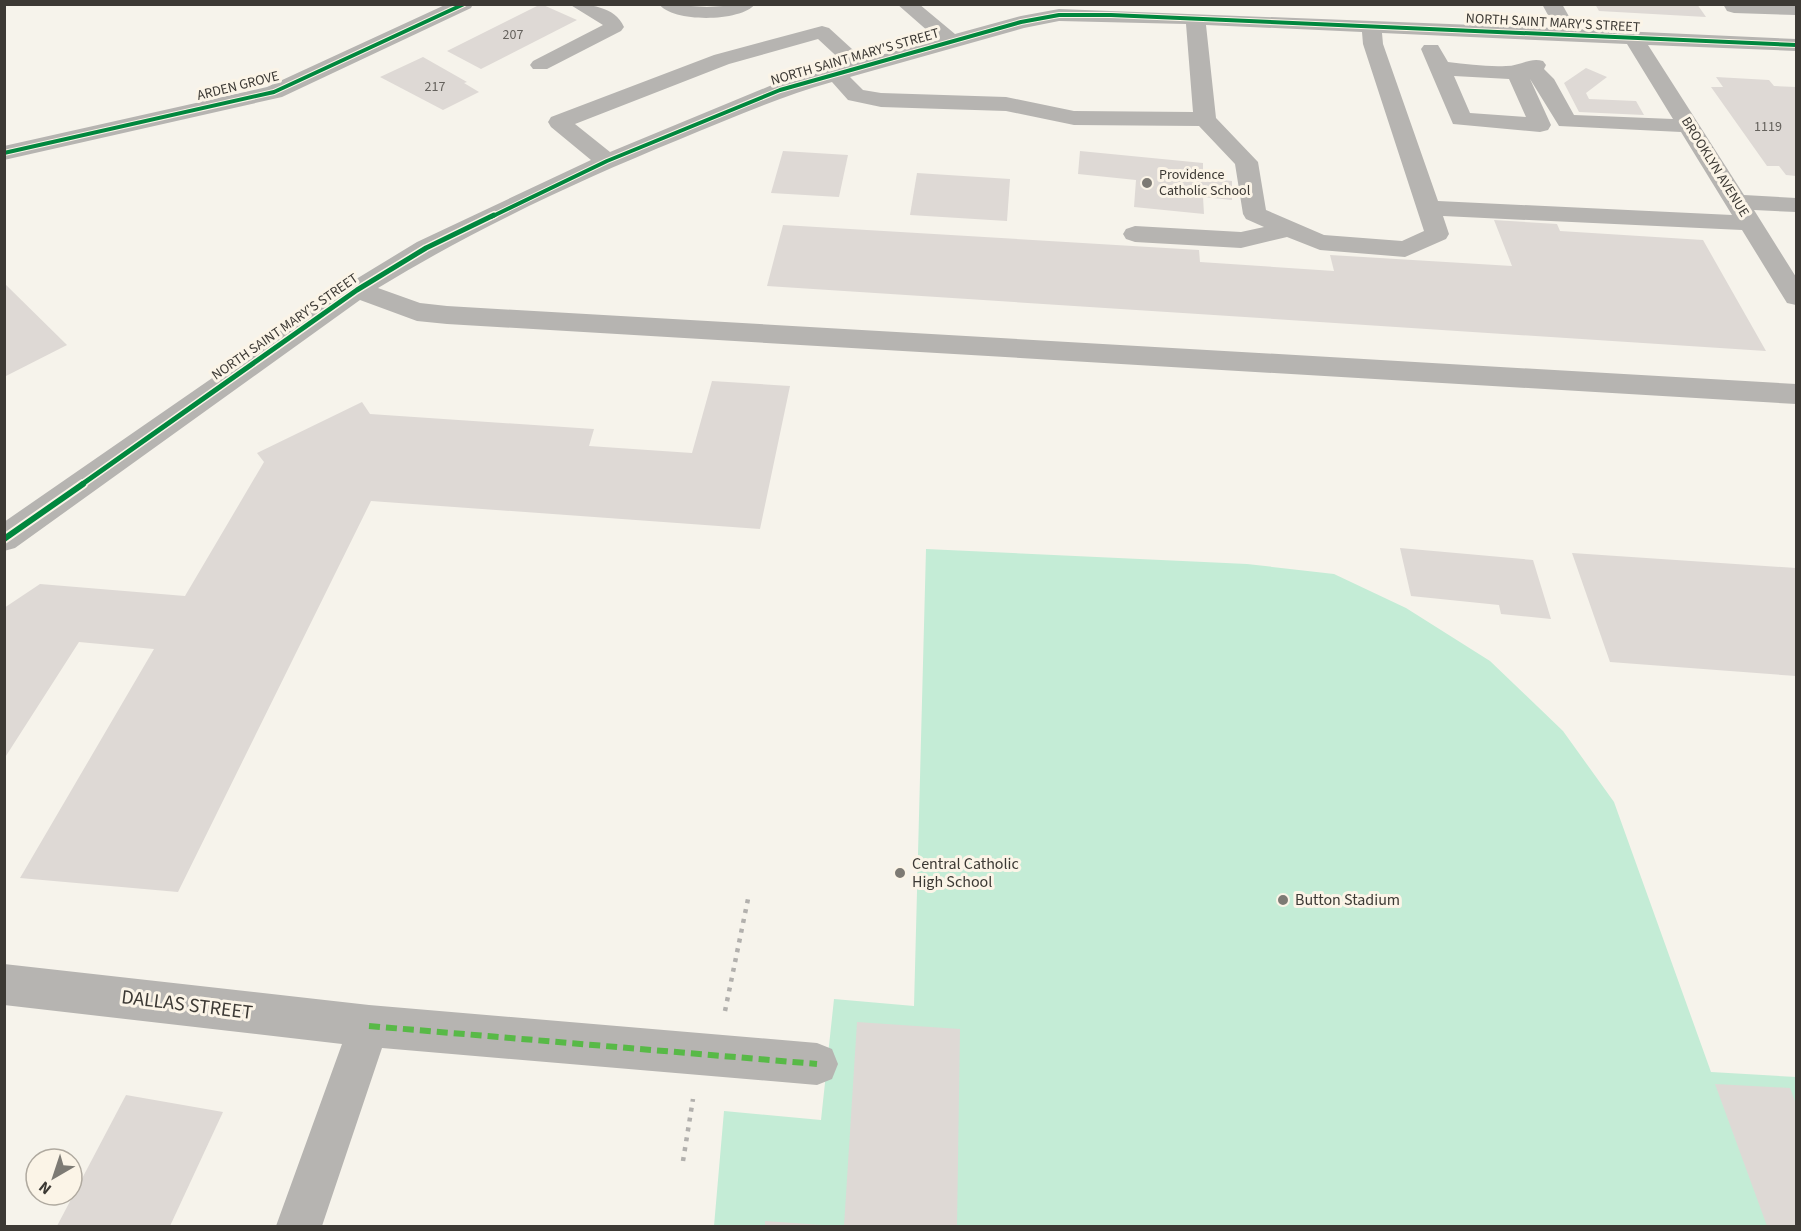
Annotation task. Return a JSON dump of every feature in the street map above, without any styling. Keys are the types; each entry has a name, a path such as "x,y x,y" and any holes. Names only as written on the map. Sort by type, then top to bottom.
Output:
{"street":[{"name":"ARDEN GROVE","path":"4,153 274,92 464,4"},
{"path":"540,65 614,27 612,22 578,4"},
{"path":"668,4 686,12 708,14 746,4"},
{"path":"906,4 952,42"},
{"path":"1552,4 1569,35"},
{"path":"1732,4 1734,7 1797,9"},
{"name":"NORTH SAINT MARY'S STREET","path":"4,539 357,290 435,243 607,161 780,90 1021,22 1059,15 1195,19 1797,45"},
{"path":"1195,19 1199,39 1205,119 1246,162 1255,214 1320,242 1405,249 1437,234 1373,44 1372,27"},
{"path":"1422,29 1461,119 1540,125 1567,121 1690,126"},
{"path":"607,161 559,122 674,76 785,40 822,32 860,67"},
{"path":"1525,71 1546,56 1536,34"},
{"name":"BROOKLYN AVENUE","path":"1634,39 1797,297"},
{"path":"1440,68 1525,71 1543,79 1567,121"},
{"path":"1525,71 1540,125"},
{"path":"836,74 856,96 881,100 1006,104 1074,118 1205,119"},
{"path":"1737,202 1797,205"},
{"path":"1429,208 1750,223"},
{"path":"1135,234 1241,240 1289,229"},
{"path":"357,290 417,312 447,315 1797,394"},
{"name":"DALLAS STREET","path":"4,984 369,1026 817,1064"},
{"path":"299,1227 369,1026"}],"path":[{"path":"683,1161 748,899"}],"green space":[{"name":"Button Stadium","path":"926,549 1247,564 1334,574 1406,608 1490,661 1563,731 1614,802 1711,1072 1796,1077 1796,1226 714,1226 724,1111 821,1120 834,999 914,1006"}],"building":[{"path":"541,4 577,20 481,69 447,51"},
{"path":"1595,4 1697,4 1706,17 1599,11"},
{"path":"423,57 467,82 464,83 479,92 443,110 380,77"},
{"path":"1586,68 1607,77 1586,93 1589,99 1636,101 1644,115 1579,112 1564,83"},
{"path":"1716,77 1769,80 1774,86 1796,87 1796,176 1786,175 1779,166 1767,166 1711,87 1723,87"},
{"path":"783,151 848,155 839,197 771,193"},
{"path":"1080,151 1203,163 1203,178 1232,181 1232,200 1203,197 1204,214 1134,207 1136,180 1078,174"},
{"path":"917,173 1010,179 1007,221 910,215"},
{"path":"1494,220 1557,224 1560,231 1703,240 1766,351 767,286 783,225 1199,250 1200,262 1334,271 1330,255 1512,266"},
{"path":"4,283 67,345 4,377"},
{"path":"712,381 790,386 760,529 371,501 178,892 20,878 154,649 79,642 4,759 4,608 40,584 185,596 264,462 257,453 362,402 370,414 594,429 589,446 692,453"},
{"path":"1400,548 1533,560 1551,619 1501,614 1499,605 1411,596"},
{"path":"1572,553 1796,568 1796,676 1610,662"},
{"path":"857,1022 960,1029 957,1226 844,1226"},
{"path":"1715,1084 1790,1088 1796,1104 1796,1226 1767,1226"},
{"path":"126,1095 223,1112 170,1226 57,1226 67,1207 84,1207 84,1175"},
{"path":"765,1221 822,1225 822,1226 765,1226"}],"marked path":[{"path":"369,1026 817,1064"}],"cycle path":[{"path":"4,153 274,92 464,4"},
{"path":"4,539 357,290 426,248 607,161 780,90 1021,22 1059,15 1111,15 1796,45"}],"place":[{"name":"Providence Catholic School","path":"1147,183"},
{"name":"Central Catholic High School","path":"900,873"},
{"name":"Button Stadium","path":"1283,900"}]}
